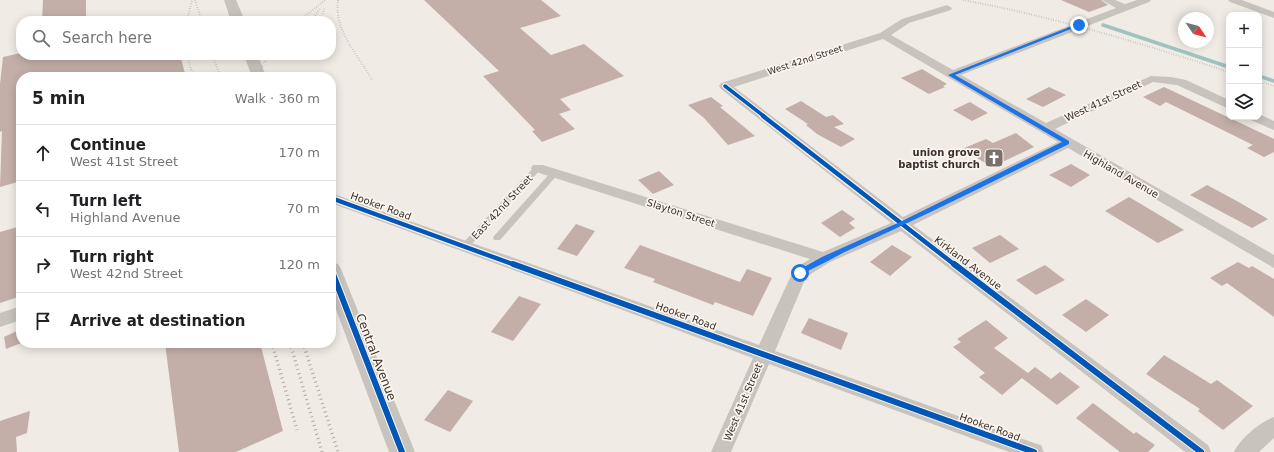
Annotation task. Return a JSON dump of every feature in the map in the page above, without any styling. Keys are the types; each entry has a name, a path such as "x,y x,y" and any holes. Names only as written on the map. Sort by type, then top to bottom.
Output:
{"street":[{"path":"230,0 236,16"},
{"path":"1107,0 1125,8"},
{"path":"951,75 1146,0"},
{"path":"1233,0 1274,15"},
{"path":"884,35 891,28 947,8"},
{"name":"Highland Avenue","path":"884,35 1067,143 1274,262"},
{"name":"West 42nd Street","path":"725,86 884,35"},
{"path":"253,60 257,72"},
{"name":"West 41st Street","path":"1044,129 1151,79 1163,78 1176,80 1226,104"},
{"name":"Kirkland Avenue","path":"725,86 902,224 1201,452"},
{"path":"1261,120 1274,126"},
{"name":"West 41st Street","path":"721,452 763,353 800,273 824,258 902,224 1067,143"},
{"name":"Slayton Street","path":"538,168 824,258"},
{"name":"Hooker Road","path":"336,200 1034,452"},
{"name":"Central Avenue","path":"336,282 402,452"},
{"path":"0,320 16,315"},
{"path":"1244,452 1274,426"}],"lane":[{"name":"East 42nd Street","path":"465,246 538,168"},
{"path":"497,238 555,173"}],"building":[{"path":"43,0 86,0 86,16 42,16"},
{"path":"424,0 541,0 561,16 520,28 551,55 584,44 624,76 560,99 571,110 559,114 575,129 542,142 532,131 535,130 483,76 499,71"},
{"path":"1061,0 1101,0 1108,5 1089,12"},
{"path":"16,54 16,60 181,60 185,72 16,72 16,182 0,187 2,131 0,132 0,84 3,57"},
{"path":"922,69 947,84 943,86 945,87 929,94 901,78"},
{"path":"1049,87 1066,95 1043,107 1026,99"},
{"path":"1164,87 1226,116 1226,120 1234,120 1274,139 1274,152 1264,157 1247,148 1253,145 1166,102 1160,106 1143,97"},
{"path":"711,97 723,106 720,107 755,136 728,145 704,118 688,105"},
{"path":"801,101 826,117 833,115 844,124 834,127 855,139 841,147 817,134 806,125 808,124 785,109"},
{"path":"970,102 988,113 972,121 953,110"},
{"name":"union grove baptist church","path":"1016,133 1034,147 992,167 962,149 986,139 993,143"},
{"path":"1071,164 1090,175 1071,187 1049,175"},
{"path":"659,171 674,185 653,194 638,180"},
{"path":"1207,185 1268,219 1252,228 1190,195"},
{"path":"1129,197 1184,230 1158,243 1105,211"},
{"path":"842,210 855,219 849,223 855,228 840,237 821,223"},
{"path":"576,224 595,231 577,256 557,249"},
{"path":"16,227 16,298 0,303 0,232"},
{"path":"1000,235 1019,249 990,263 972,248"},
{"path":"640,245 740,282 747,269 772,278 753,316 715,302 713,305 653,282 655,279 624,268"},
{"path":"892,245 912,257 890,276 870,262"},
{"path":"1238,262 1249,268 1252,266 1274,279 1274,317 1227,283 1222,286 1210,278"},
{"path":"1045,265 1065,280 1036,295 1016,280"},
{"path":"519,296 541,304 513,341 491,332"},
{"path":"1086,299 1109,315 1086,332 1062,315"},
{"path":"809,318 848,333 841,350 801,333"},
{"path":"986,320 1008,338 994,348 1028,373 1035,367 1051,379 1060,372 1080,387 1057,405 1022,378 1002,395 979,377 985,373 953,347 961,342 957,339"},
{"path":"16,331 16,345 6,349 4,337"},
{"path":"166,348 261,348 283,431 236,452 179,452"},
{"path":"1164,355 1211,384 1217,380 1253,406 1223,430 1198,411 1200,409 1146,374"},
{"path":"448,390 473,401 450,432 424,420"},
{"path":"1093,403 1134,434 1136,432 1155,445 1148,452 1120,452 1076,418"},
{"path":"30,411 27,433 16,437 17,452 0,452 0,421"}],"waterway":[{"path":"1103,25 1226,66"},
{"path":"1262,77 1274,81"}],"railway":[{"path":"188,16 192,0"},
{"path":"195,0 200,16"},
{"path":"305,16 325,0"},
{"path":"338,0 338,12 343,33 372,80"},
{"path":"963,0 1031,14 1163,51 1226,71"},
{"path":"322,16 325,7"},
{"path":"314,16 320,9"},
{"path":"188,60 192,72"},
{"path":"215,60 218,72"},
{"path":"259,72 266,60"},
{"path":"1262,82 1274,86"},
{"path":"273,348 297,430"},
{"path":"291,348 322,452"},
{"path":"305,348 338,452"}],"cycle path":[{"path":"725,86 902,224 1201,452"},
{"path":"336,200 1034,452"},
{"path":"336,282 402,452"}],"place":[{"name":"union grove baptist church","path":"994,158"}],"route":[{"path":"800,273 824,258 902,224 1067,143 951,75 1079,25"}]}
